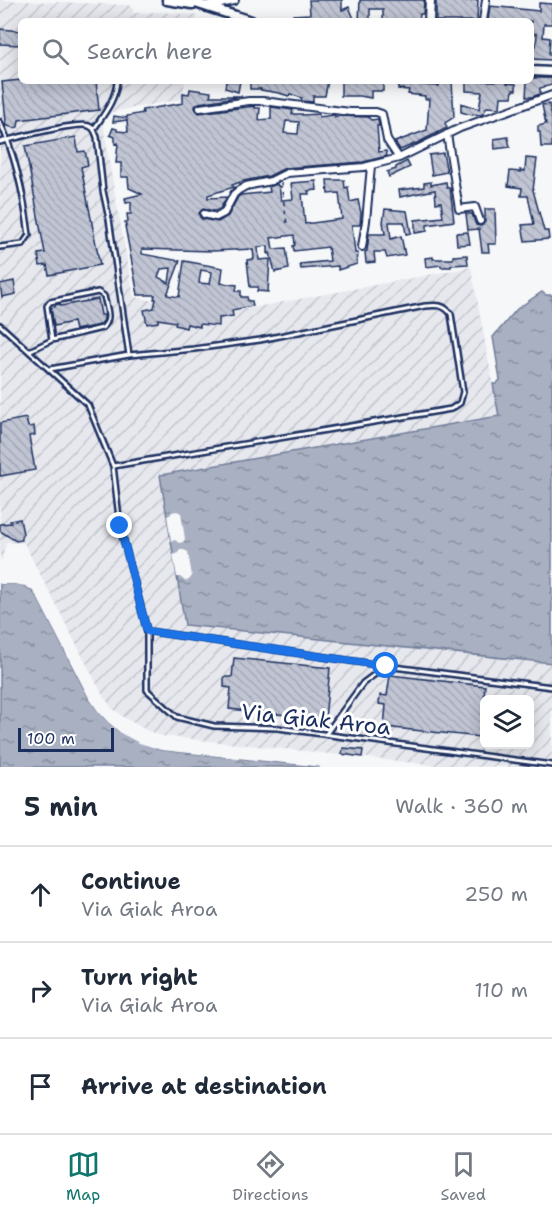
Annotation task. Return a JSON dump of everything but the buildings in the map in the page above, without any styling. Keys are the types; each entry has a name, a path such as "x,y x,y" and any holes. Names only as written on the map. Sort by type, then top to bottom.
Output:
{"main road":[{"path":"167,0 207,6"},
{"path":"186,0 242,18"},
{"path":"534,71 552,72"}],"street":[{"path":"207,6 234,0"},
{"path":"429,18 430,0"},
{"path":"484,18 487,0"},
{"path":"204,214 216,217 224,213 234,194 246,186 271,181 287,173 371,166 399,158 447,134 552,95"},
{"path":"200,108 263,101 350,112 376,112 381,114 387,140 399,158"},
{"path":"447,134 459,208 475,207 480,221"},
{"path":"362,247 371,166"}],"lane":[{"path":"94,129 109,106 117,90 117,84"},
{"path":"0,122 9,140 26,209 29,235 23,244 0,247"},
{"path":"0,142 68,126 88,125 94,129 129,355"},
{"path":"29,351 52,340 102,328 109,320 104,296 98,292 50,302 47,306 52,340"},
{"path":"50,369 129,355 194,350 260,340 424,306 441,305 451,314 463,392 460,403 451,409 113,466"},
{"name":"Via Giak Aroa","path":"0,325 88,405 113,466 120,526 147,631 147,690 177,717 214,726 278,728 552,765"},
{"path":"147,631 386,666 552,687"},
{"path":"325,734 363,683 386,666"}],"path":[{"path":"280,176 287,224"}],"shaded area":[{"path":"0,0 129,5 133,13 159,12 197,15 196,18 18,18 18,84 184,84 182,99 112,112 103,121 134,297 219,314 471,267 499,416 160,475 185,624 552,663 552,767 451,767 162,736 148,731 123,717 111,707 103,696 24,543 6,542 2,560 0,560"}],"water":[{"path":"542,292 552,295 552,663 185,625 160,475 499,416 493,384 500,380 493,337 517,309"},
{"path":"0,584 21,585 33,592 89,698 111,725 128,737 161,750 320,767 0,767"}],"pier":[{"path":"177,511 181,513 185,539 179,543 175,540 171,541 167,516"},
{"path":"180,550 188,552 192,576 185,581 177,577 173,555"},
{"path":"0,581 15,581 34,587 100,709 124,731 161,747 321,764 323,767 161,750 139,743 122,734 108,722 89,698 32,590 25,586 0,584"}],"route":[{"path":"120,526 147,631 386,666"}]}
